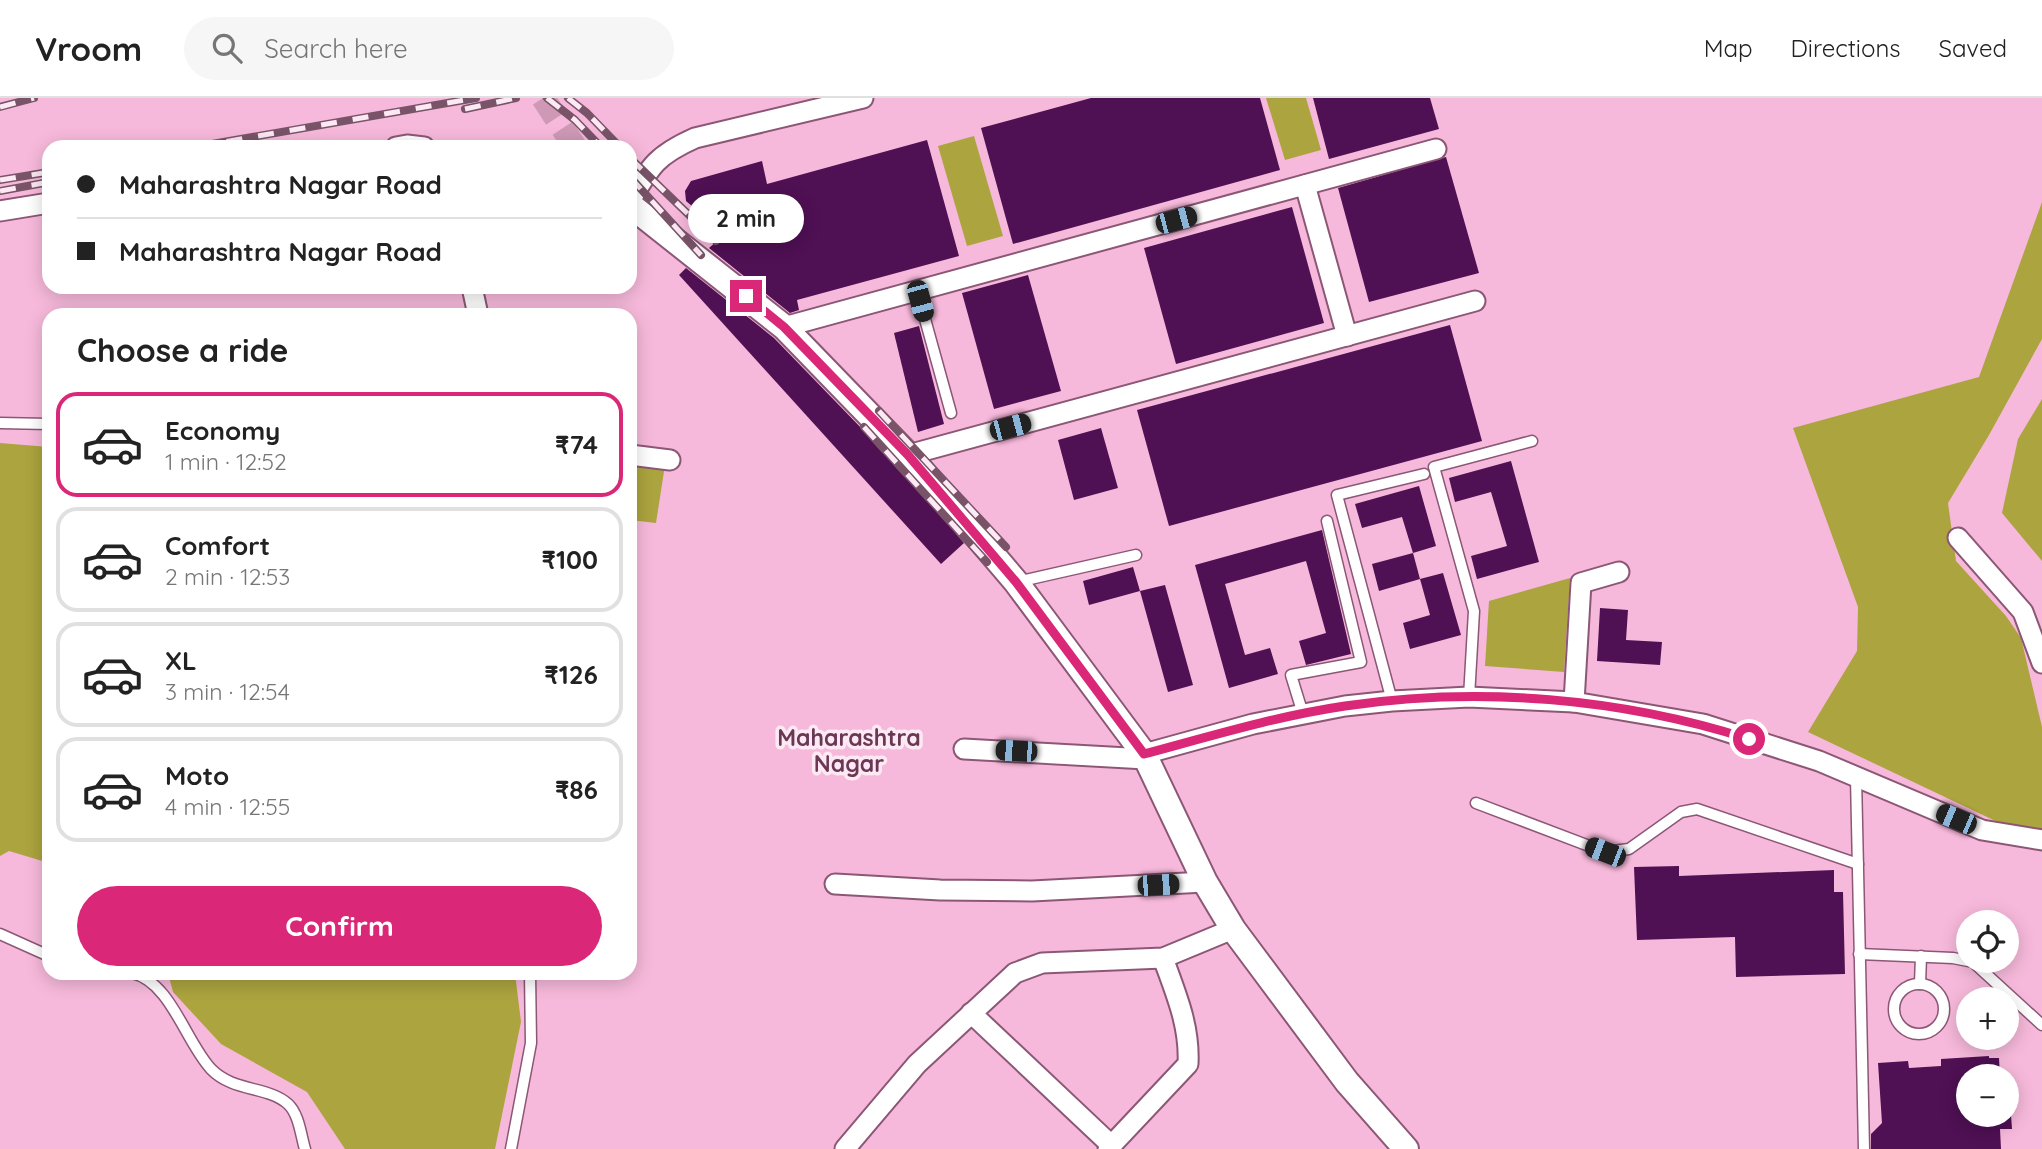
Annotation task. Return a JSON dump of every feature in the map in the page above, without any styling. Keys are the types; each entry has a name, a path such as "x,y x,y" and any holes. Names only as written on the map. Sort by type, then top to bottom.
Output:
{"street":[{"path":"637,190 651,165 669,149 695,138 863,98"},
{"path":"784,327 1436,149"},
{"path":"1305,185 1347,336"},
{"path":"0,211 42,204"},
{"path":"637,209 784,327 908,455 1016,582 1145,757 1205,882 1233,929 1347,1082 1406,1149"},
{"path":"908,455 1475,301"},
{"path":"637,456 670,460"},
{"path":"1958,538 2023,612 2042,663"},
{"path":"1574,702 1581,583 1619,572"},
{"path":"964,748 1145,757 1253,724 1392,701 1469,697 1574,702 1703,724 1819,761 1982,830 2042,840"},
{"path":"835,884 940,890 1032,891 1205,882"},
{"path":"852,1147 916,1064 1015,973 1042,962 1163,958 1233,929"},
{"path":"971,1013 1110,1147 1188,1064 1189,1043 1185,1021 1163,958"}],"lane":[{"path":"917,290 951,413"},
{"path":"0,423 42,425"},
{"path":"1469,697 1474,611 1434,467 1532,441"},
{"path":"1392,701 1337,495 1424,474"},
{"path":"1303,714 1292,675 1361,663 1327,521"},
{"path":"1016,582 1136,555"},
{"path":"1856,776 1864,1149"},
{"path":"1476,803 1605,852 1629,849 1681,812 1697,809 1857,864"},
{"path":"0,934 42,953"},
{"path":"1859,954 1953,958 1973,962 2042,1025"},
{"path":"1920,984 1921,956"},
{"path":"148,980 162,992 199,1056 217,1075 243,1088 275,1096 290,1105 305,1149"},
{"path":"510,1149 531,1043 530,980"},
{"path":"1920,984 1934,989 1941,996 1944,1005 1940,1024 1923,1035 1904,1030 1897,1023 1894,1014 1898,995 1905,988 1920,984"}],"shaded area":[{"path":"1266,98 1306,98 1321,150 1285,160"},
{"path":"974,136 1003,236 967,246 938,146"},
{"path":"2042,202 2042,339 1948,503 1956,561 2006,616 2021,638 2042,727 2042,831 2006,826 1808,732 1857,651 1858,607 1793,428 1979,377"},
{"path":"2042,399 2042,561 2002,513 2018,439"},
{"path":"0,443 42,446 42,861 9,851 0,856"},
{"path":"637,461 665,465 656,523 637,521"},
{"path":"1570,578 1564,672 1485,666 1489,601"},
{"path":"170,980 516,980 521,1022 495,1149 345,1149 307,1092 221,1044 173,992"}],"building":[{"path":"1091,98 1260,98 1280,170 1013,244 981,128"},
{"path":"1313,98 1430,98 1439,129 1329,159"},
{"path":"927,140 959,256 797,300 799,310 790,313 709,248 725,234 686,201 685,191 691,181 762,161 767,184"},
{"path":"1446,157 1479,273 1369,302 1338,188"},
{"path":"1292,207 1324,323 1176,364 1144,248"},
{"path":"686,268 774,338 897,465 964,543 941,564 679,275"},
{"path":"1028,275 1061,391 994,409 962,293"},
{"path":"1450,325 1482,441 1169,526 1137,410"},
{"path":"919,326 944,424 918,432 894,333"},
{"path":"1101,428 1118,488 1074,500 1058,440"},
{"path":"1511,461 1539,562 1477,579 1471,556 1507,546 1491,492 1455,502 1449,478"},
{"path":"1419,486 1436,546 1413,553 1402,517 1362,528 1355,504"},
{"path":"1322,530 1351,654 1306,665 1299,641 1326,633 1306,561 1225,584 1245,655 1270,648 1278,674 1229,688 1195,565"},
{"path":"1413,553 1420,579 1379,591 1372,564"},
{"path":"1133,567 1140,591 1089,605 1083,581"},
{"path":"1443,573 1461,635 1410,649 1403,623 1430,615 1420,579"},
{"path":"1165,585 1193,685 1168,692 1140,591"},
{"path":"1600,608 1628,610 1626,640 1662,642 1660,665 1597,661"},
{"path":"1679,866 1679,876 1834,870 1834,892 1843,892 1845,974 1736,977 1735,937 1637,940 1634,867"},
{"path":"1989,1056 1999,1058 1999,1064 1956,1064 1956,1127 2012,1127 2000,1129 2001,1149 1871,1149 1871,1134 1882,1123 1878,1063 1908,1061 1909,1068 1941,1066 1941,1059"}],"tunnel":[{"path":"543,98 570,140"}],"railway":[{"path":"0,107 34,98"},
{"path":"235,140 476,98"},
{"path":"465,109 516,98"},
{"path":"547,98 575,120 594,140"},
{"path":"568,98 613,140"},
{"path":"637,165 716,241"},
{"path":"0,180 42,173"},
{"path":"0,191 42,183"},
{"path":"637,185 701,255"},
{"path":"879,411 1006,547"},
{"path":"864,427 987,562"}],"district":[{"name":"Maharashtra Nagar","path":"849,750"}],"route":[{"path":"746,296 784,327 908,455 1016,582 1144,754 1253,724 1345,706 1469,697 1574,702 1703,724 1749,739"}]}
